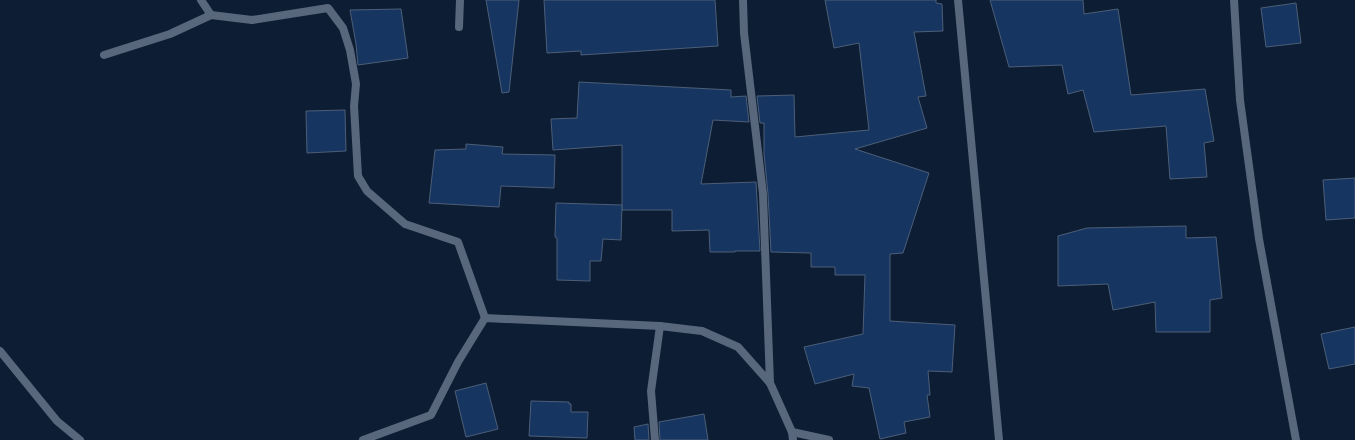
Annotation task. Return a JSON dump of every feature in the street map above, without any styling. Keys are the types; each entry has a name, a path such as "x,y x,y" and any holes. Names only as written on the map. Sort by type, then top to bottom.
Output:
{"street":[{"path":"201,0 212,15"},
{"path":"459,27 460,0"},
{"path":"743,0 744,33 763,194 770,383"},
{"path":"958,0 999,440"},
{"path":"1234,0 1240,100 1259,239 1296,440"},
{"path":"104,56 170,34 212,15 252,20 328,8 344,28 356,84 354,106 358,176 367,191 405,224 458,242 485,318"},
{"path":"485,318 660,326 702,331 738,347 770,383 793,436 829,440"},
{"path":"363,440 431,415 458,362 485,318"},
{"path":"655,440 651,391 660,326"},
{"path":"0,351 57,421 80,440"}],"building":[{"path":"486,0 519,0 509,92 502,93"},
{"path":"544,0 715,0 718,46 581,55 581,51 547,53"},
{"path":"825,0 936,0 936,3 942,4 943,31 914,32 926,96 918,97 927,128 855,149 929,173 903,253 890,254 890,321 955,325 952,372 928,371 930,395 927,395 930,417 904,422 906,433 880,439 869,388 852,386 854,374 815,384 804,347 863,334 865,275 835,275 835,267 811,267 811,253 771,252 764,154 764,123 760,123 757,96 794,95 795,137 869,130 859,43 834,48"},
{"path":"990,0 1083,0 1084,14 1118,9 1131,95 1205,89 1214,141 1204,143 1207,177 1170,179 1166,126 1094,132 1083,90 1068,94 1062,65 1009,67"},
{"path":"1296,3 1301,43 1266,47 1261,8"},
{"path":"401,9 408,58 358,65 350,10"},
{"path":"579,82 731,90 731,97 746,96 749,122 713,120 701,184 756,182 760,251 710,252 709,230 672,231 672,210 622,210 622,145 553,150 551,119 577,118"},
{"path":"345,110 346,151 307,153 306,111"},
{"path":"466,144 503,147 502,154 555,155 554,188 501,186 499,207 429,203 435,150 466,149"},
{"path":"1355,178 1355,218 1326,220 1323,180"},
{"path":"556,203 622,205 621,240 603,239 601,261 590,261 590,281 557,280 557,238 555,237"},
{"path":"1186,226 1186,238 1216,237 1222,298 1210,300 1210,332 1156,332 1155,302 1113,310 1108,284 1058,286 1058,236 1087,228"},
{"path":"1355,327 1355,364 1329,369 1321,334"},
{"path":"486,383 498,429 466,437 455,391"},
{"path":"531,401 569,402 569,404 571,404 571,412 588,412 587,438 529,436"},
{"path":"704,414 708,440 660,440 659,422"},
{"path":"648,424 649,440 635,440 634,427"}]}
